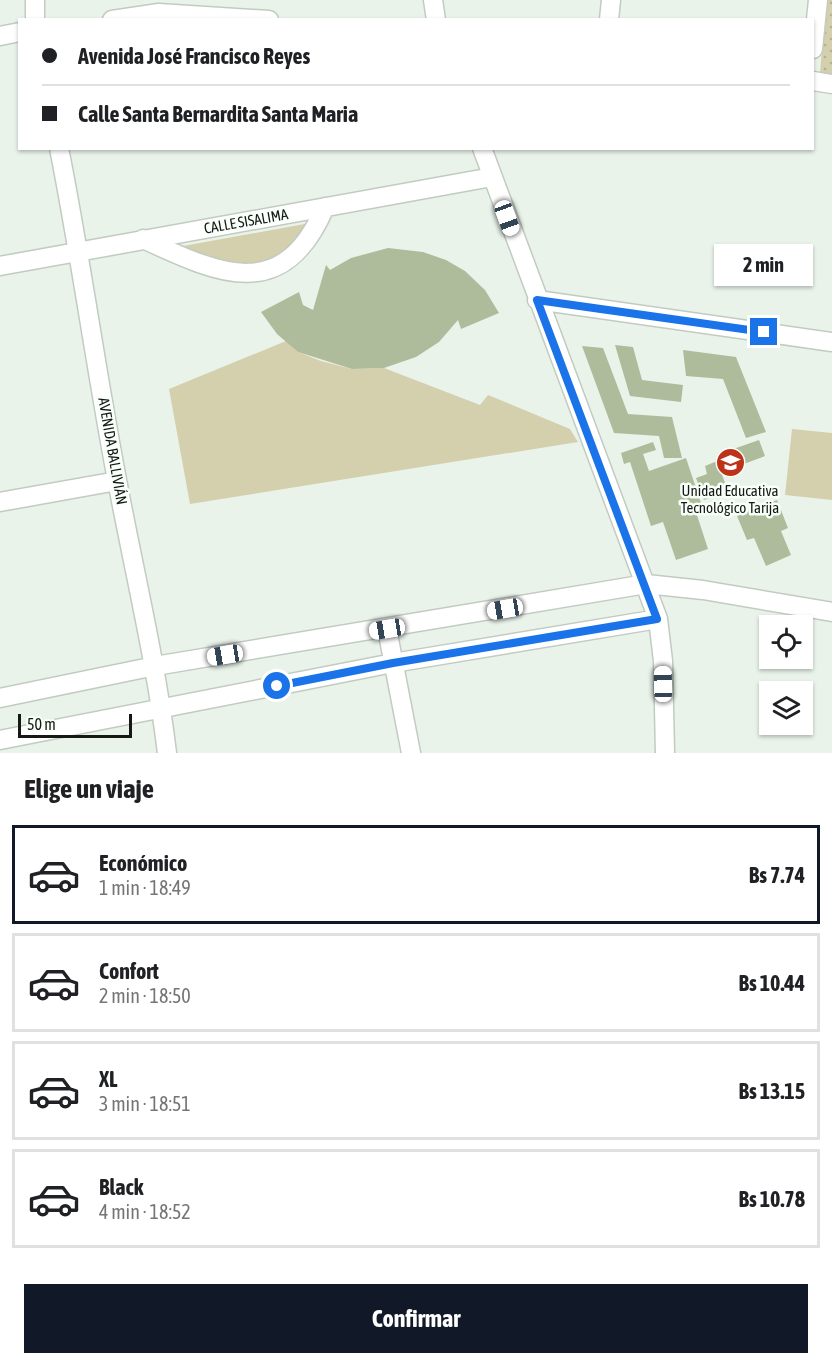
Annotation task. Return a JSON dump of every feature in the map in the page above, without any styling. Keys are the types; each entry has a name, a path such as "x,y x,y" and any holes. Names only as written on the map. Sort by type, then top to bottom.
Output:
{"street":[{"path":"35,0 35,18"},
{"path":"432,0 436,18"},
{"path":"609,18 612,0"},
{"path":"814,40 818,0"},
{"path":"125,18 159,13 238,18"},
{"path":"0,36 18,33"},
{"path":"814,81 832,84"},
{"name":"AVENIDA BALLIVIÁN","path":"59,150 79,250 117,481 155,666 167,753"},
{"path":"483,150 537,300 646,584 657,619 663,661 665,753"},
{"name":"CALLE SISALIMA","path":"0,266 492,177"},
{"path":"143,239 203,266 231,273 255,273 284,264 300,250 314,232 325,207"},
{"path":"537,300 832,342"},
{"path":"0,502 117,481"},
{"path":"0,698 155,666 646,584 703,590 832,612"},
{"path":"0,740 393,663 657,619"},
{"path":"387,629 411,753"}],"shaded area":[{"path":"826,0 832,0 832,75 820,73"},
{"path":"310,223 285,252 260,264 234,265 220,262 183,246"},
{"path":"286,341 298,352 321,361 352,369 384,368 480,405 488,395 570,429 578,442 190,504 169,389"},
{"path":"792,429 832,433 832,500 785,495"}],"building":[{"path":"388,248 423,252 446,260 465,271 485,290 499,313 461,329 458,320 439,342 416,357 384,368 352,369 298,352 277,334 261,312 299,292 303,305 313,310 326,265 330,270 351,258"},
{"path":"615,345 633,347 642,380 683,385 681,402 630,396"},
{"path":"582,346 603,348 628,414 672,417 682,458 664,458 659,436 614,433"},
{"path":"683,350 736,357 766,432 746,438 723,379 686,376"},
{"path":"759,440 765,456 725,471 719,454"},
{"path":"653,442 656,450 643,454 649,471 686,458 703,509 696,512 708,549 676,560 663,522 651,526 630,462 624,464 621,453"},
{"path":"717,461 728,491 704,500 696,478 707,474 705,466"},
{"path":"777,500 788,528 781,531 791,555 766,566 754,538 747,540 737,516"}],"place":[{"name":"Unidad Educativa Tecnológico Tarija","path":"730,463"}],"route":[{"path":"277,686 393,663 657,619 646,584 537,300 764,332"}]}
